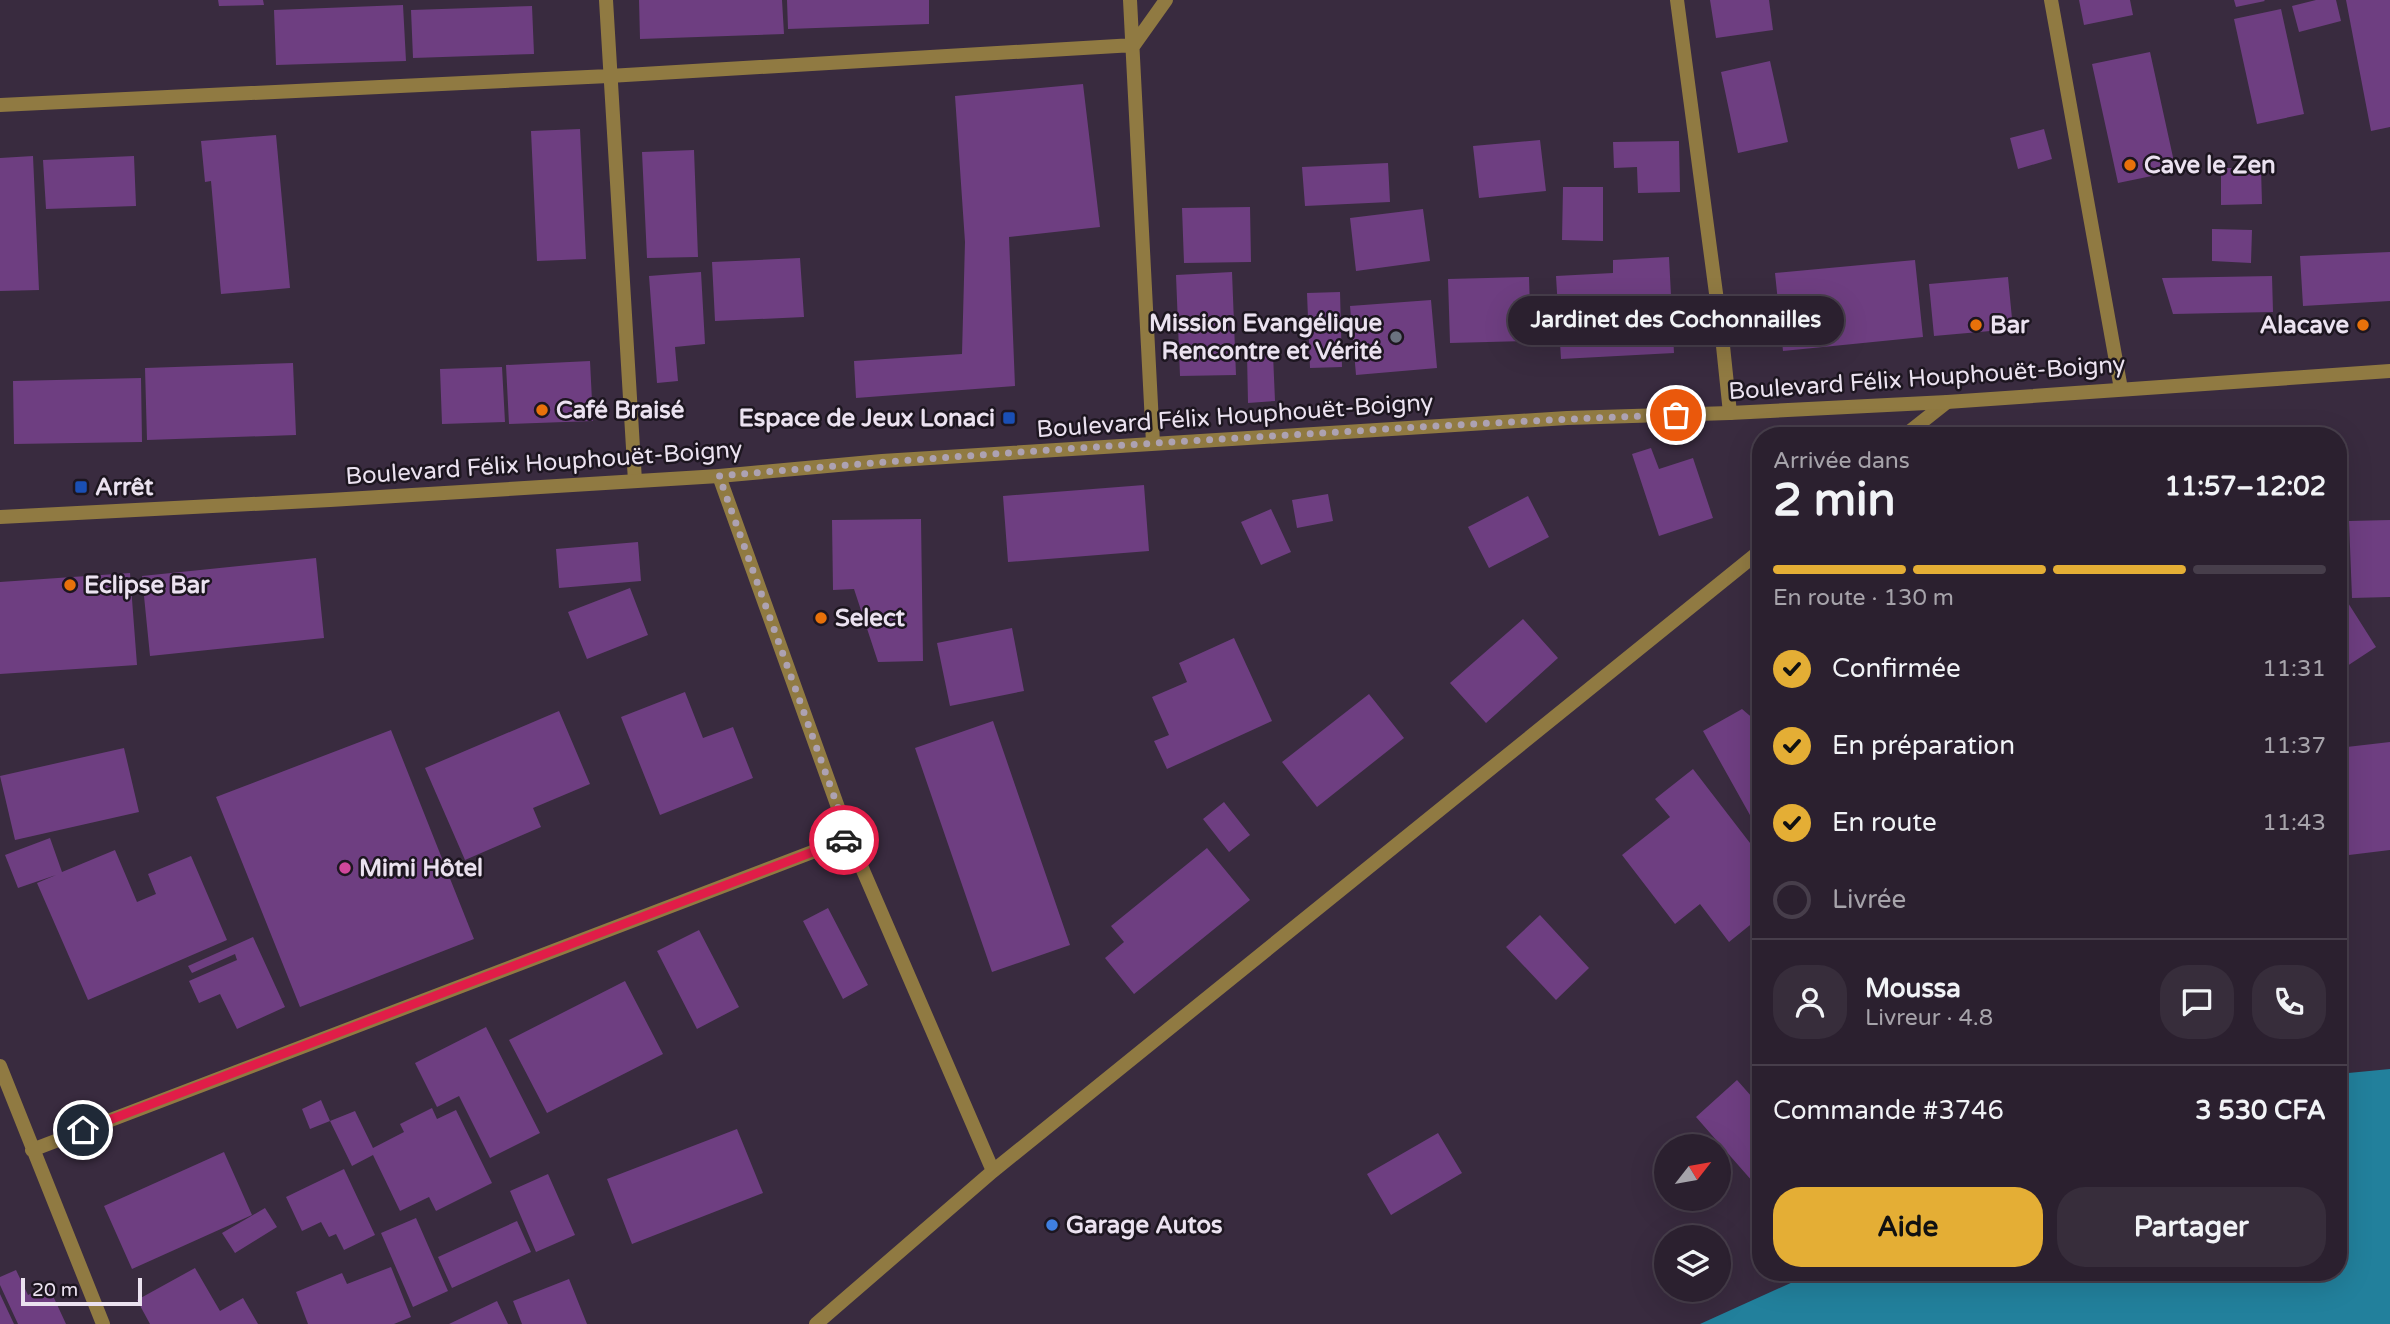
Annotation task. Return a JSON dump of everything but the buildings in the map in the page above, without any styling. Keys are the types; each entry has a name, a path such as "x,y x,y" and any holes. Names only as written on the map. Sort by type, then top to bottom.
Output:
{"street":[{"path":"606,0 635,481"},
{"path":"1130,0 1153,443"},
{"path":"1134,45 1167,0"},
{"path":"1676,0 1730,413"},
{"path":"2051,0 2122,388"},
{"path":"0,105 609,76 1134,45"},
{"name":"Boulevard Félix Houphouët-Boigny","path":"0,517 719,476 882,461 1567,418 1947,402 2390,371"},
{"path":"1915,427 1947,402"},
{"path":"719,476 849,838 993,1171"},
{"path":"816,1324 993,1171 1752,557"},
{"path":"32,1150 849,838"},
{"path":"0,1066 103,1324"}],"water":[{"path":"2390,1069 2390,1324 1700,1324 1795,1281 2347,1281 2347,1073"}],"way so far":[{"path":"844,840 849,838 719,476 882,461 1153,443 1567,418 1676,415"}],"place":[{"name":"Cave le Zen","path":"2130,165"},
{"name":"Bar","path":"1976,325"},
{"name":"Alacave","path":"2363,325"},
{"name":"Mission Evangélique Rencontre et Vérité","path":"1396,337"},
{"name":"Café Braisé","path":"542,410"},
{"name":"Jardinet des Cochonnailles","path":"1676,415"},
{"name":"Espace de Jeux Lonaci","path":"1009,418"},
{"name":"Arrêt","path":"81,487"},
{"name":"Eclipse Bar","path":"70,585"},
{"name":"Select","path":"821,618"},
{"name":"Mimi Hôtel","path":"345,868"},
{"name":"Garage Autos","path":"1052,1225"}],"route":[{"path":"83,1130 844,840"}]}
